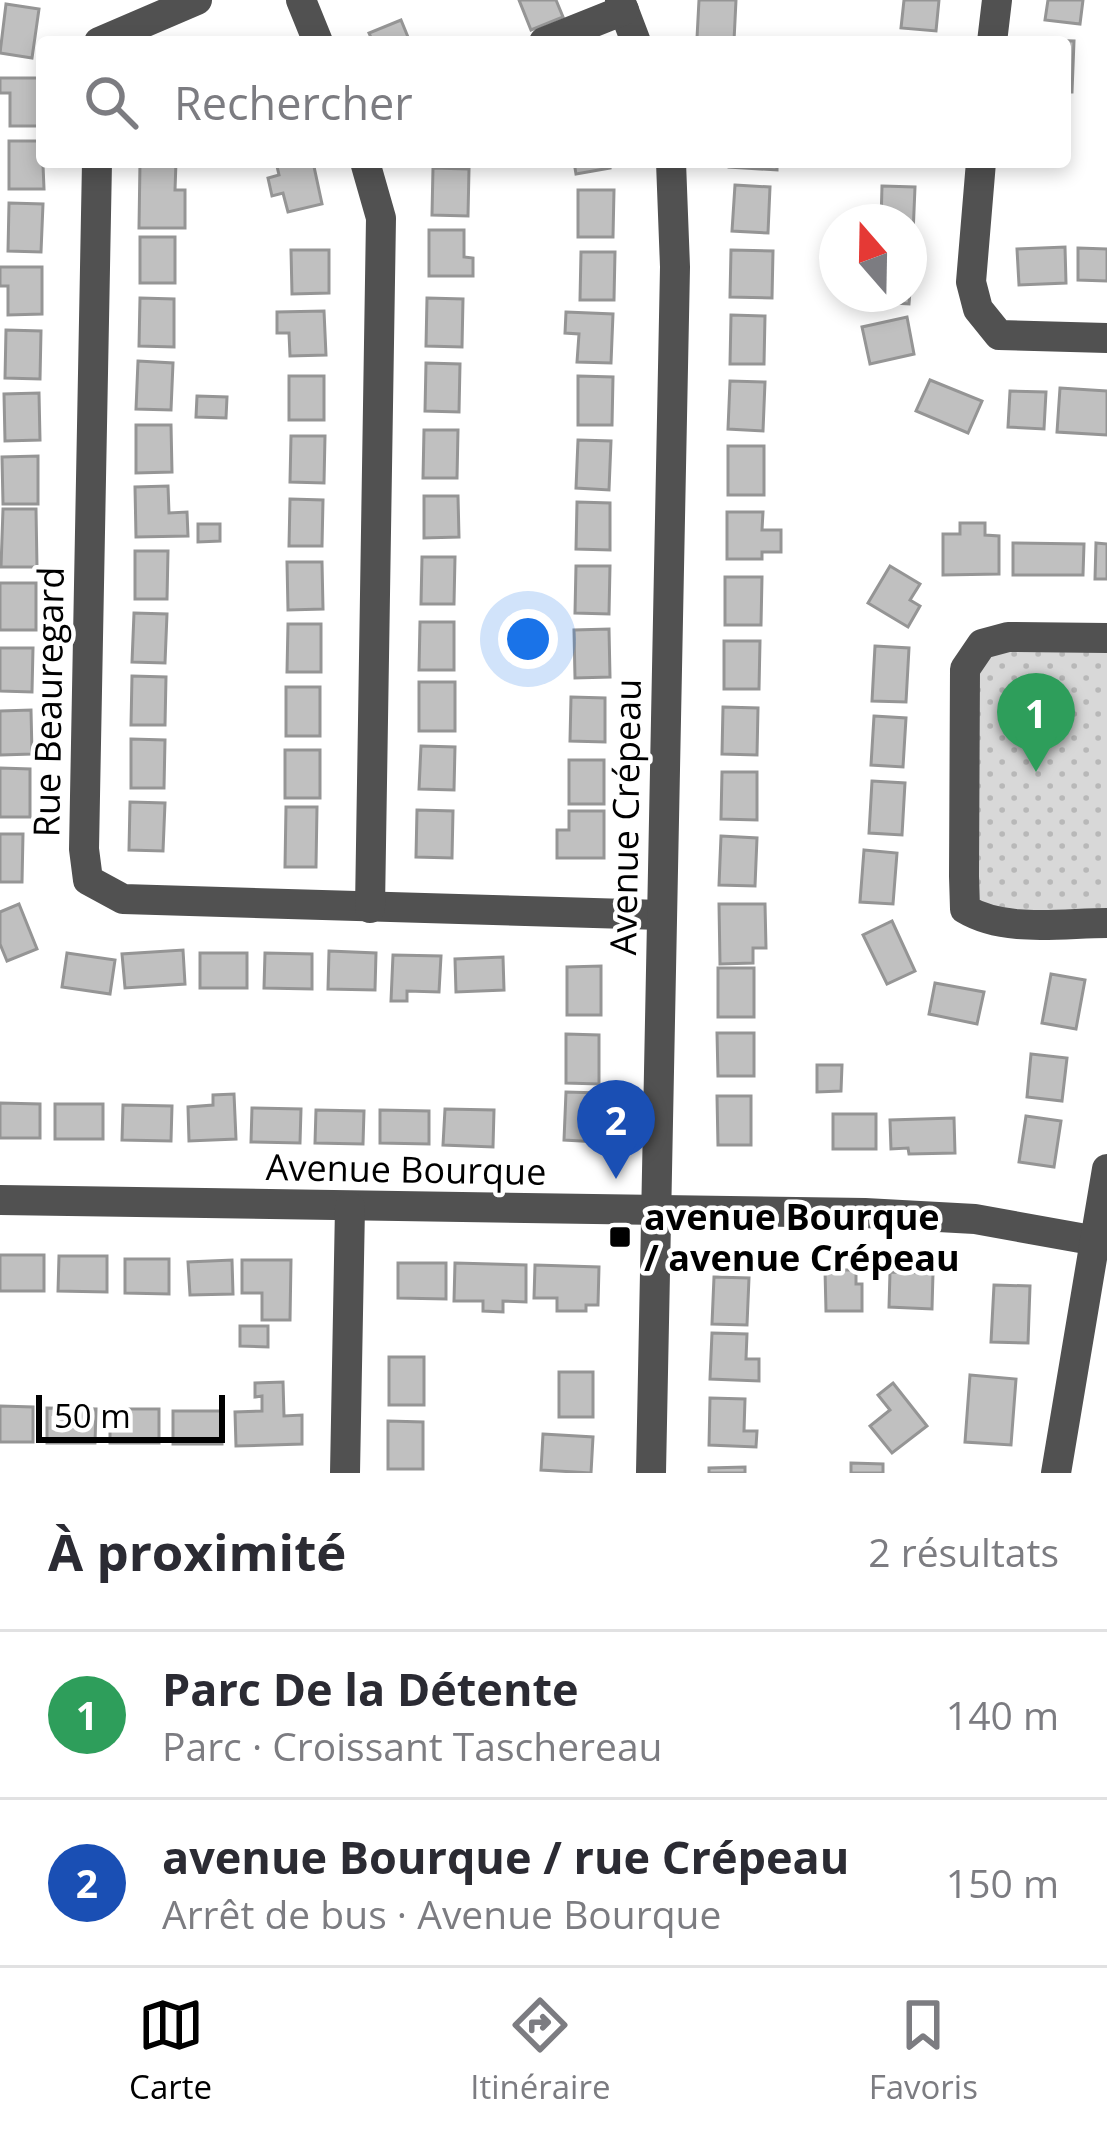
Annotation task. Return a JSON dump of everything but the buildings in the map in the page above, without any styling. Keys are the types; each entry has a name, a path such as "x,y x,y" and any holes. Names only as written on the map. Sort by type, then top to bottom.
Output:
{"street":[{"path":"113,36 197,0"},
{"path":"301,0 316,36"},
{"path":"993,36 997,0"},
{"path":"557,36 622,5 634,36"},
{"name":"Rue Beauregard","path":"97,168 84,848 88,880 122,899 662,915"},
{"path":"367,168 381,218 370,908"},
{"name":"Avenue Crépeau","path":"651,1473 675,267 671,168"},
{"path":"980,168 970,282 978,309 999,335 1107,338"},
{"path":"1107,638 1008,637 982,644 965,669 964,909 980,919 1014,923 1107,923"},
{"path":"1056,1473 1107,1169"},
{"name":"Avenue Bourque","path":"0,1200 865,1213 975,1219 1096,1240"},
{"path":"345,1473 350,1208"}],"shaded area":[{"path":"1107,636 1107,921 967,909 975,641"}],"place":[{"name":"Parc De la Détente","path":"1036,772"},
{"name":"avenue Bourque / rue Crépeau","path":"616,1179"},
{"name":"avenue Bourque / avenue Crépeau","path":"620,1237"}]}
